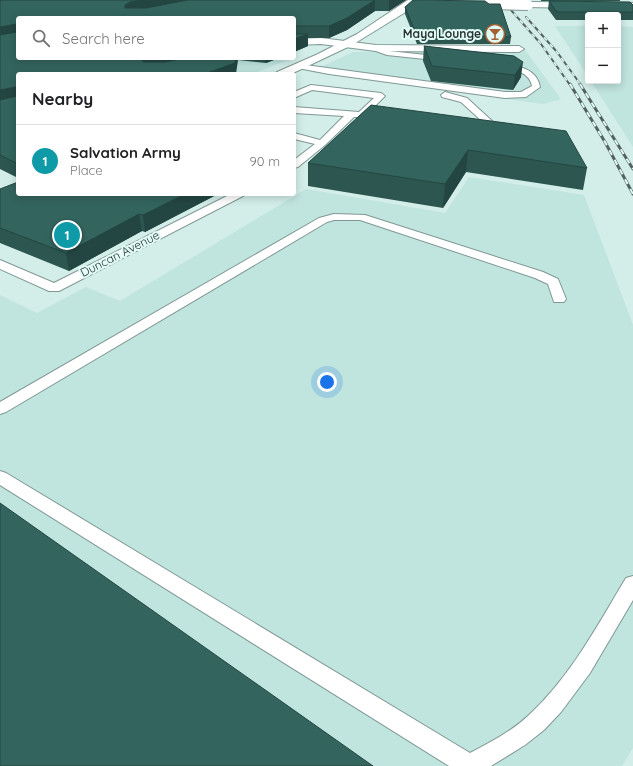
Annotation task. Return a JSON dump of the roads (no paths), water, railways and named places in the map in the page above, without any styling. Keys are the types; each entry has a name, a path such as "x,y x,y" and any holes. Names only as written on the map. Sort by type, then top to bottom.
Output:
{"street":[{"path":"287,72 348,44 371,31 415,2"},
{"path":"485,4 633,6"},
{"path":"296,42 321,41 376,48 519,49"}],"lane":[{"path":"376,48 388,54 456,61"},
{"path":"301,66 329,72 506,94 523,95 536,87 536,83 528,73 514,68 494,65"},
{"path":"296,74 437,92 464,100 505,137"},
{"path":"296,93 311,87 381,96 361,115 296,110"},
{"path":"296,162 322,143 351,115"},
{"path":"296,136 322,143"},
{"name":"Duncan Avenue","path":"0,264 54,288 235,196"},
{"path":"0,409 323,220 334,217 361,217 539,275 554,282 559,299"},
{"path":"0,477 470,766 517,738 540,719 572,684 633,583"}],"railway":[{"path":"502,0 541,44 570,85"},
{"path":"526,17 557,52 581,85"},
{"path":"570,84 605,142 633,194"},
{"path":"580,84 633,169"}],"place":[{"name":"Maya Lounge","path":"495,34"},
{"name":"Salvation Army","path":"67,235"}]}
